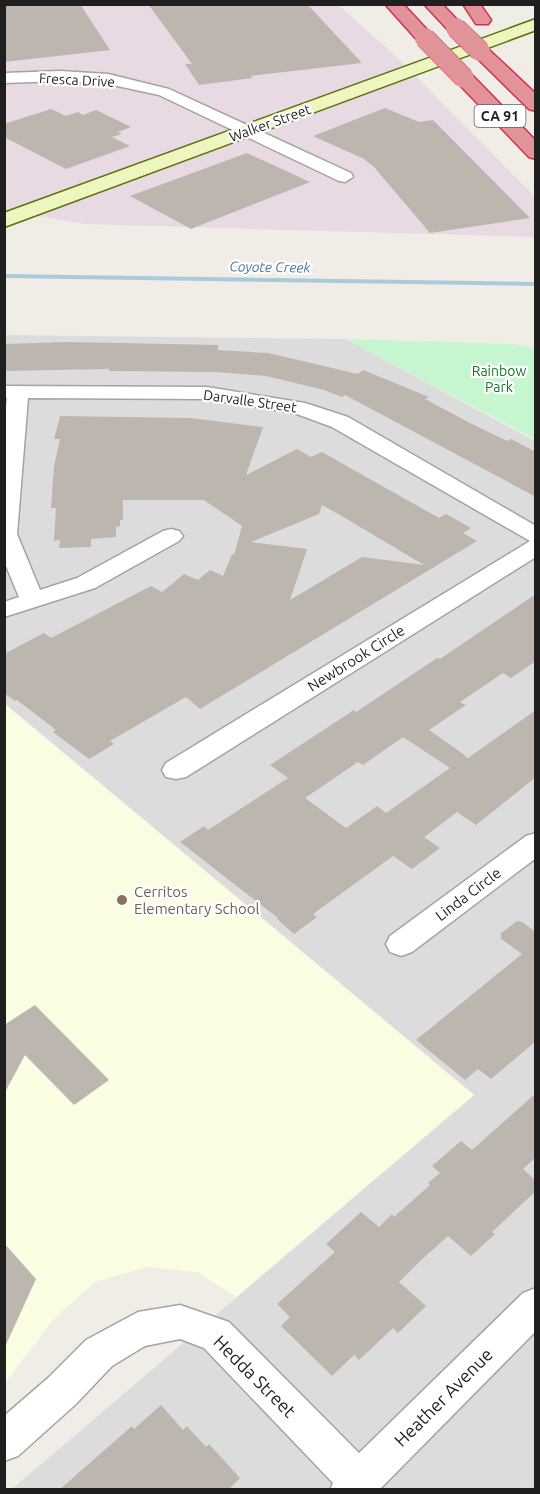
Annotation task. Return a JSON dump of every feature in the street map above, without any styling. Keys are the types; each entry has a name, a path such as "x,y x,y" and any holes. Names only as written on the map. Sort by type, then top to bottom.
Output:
{"highway":[{"name":"CA 91","path":"393,4 536,153"},
{"name":"CA 91","path":"432,4 536,105"},
{"path":"471,4 482,20 480,51"}],"main road":[{"name":"Walker Street","path":"4,221 536,24"}],"street":[{"name":"Fresca Drive","path":"4,78 60,76 118,81 164,92 345,177"},
{"name":"Darvalle Street","path":"11,392 207,393 298,406 340,422 536,536"},
{"path":"11,392 5,534 33,601"},
{"path":"4,610 86,583 171,536"},
{"name":"Newbrook Circle","path":"176,770 536,547"},
{"name":"Linda Circle","path":"401,944 536,843"},
{"name":"Heather Avenue","path":"354,1485 536,1305"},
{"name":"Hedda Street","path":"4,1442 62,1391 99,1353 138,1330 180,1322 216,1334 354,1485"}],"shaded area":[{"path":"4,5 338,5 399,59 535,197 535,237 85,224 38,216 5,219"},
{"path":"5,335 346,339 535,441 535,1489 12,1489 474,1095 5,704"},
{"name":"Cerritos Elementary School","path":"5,704 474,1095 236,1297 197,1272 147,1267 95,1282 54,1319 5,1383"}],"green space":[{"name":"Rainbow Park","path":"346,339 512,344 535,348 535,439"}],"building":[{"path":"4,4 80,4 110,50 4,62"},
{"path":"148,4 307,4 362,63 250,76 253,78 199,85 185,64 192,64"},
{"path":"385,108 419,122 433,120 530,218 430,233 374,167 364,159 313,136"},
{"path":"51,109 66,116 78,112 83,115 96,110 131,127 118,132 122,134 112,137 130,146 66,169 4,137 4,124"},
{"path":"247,153 310,182 191,229 130,196"},
{"path":"68,342 218,345 218,350 268,353 358,374 363,370 429,397 425,399 507,441 511,439 536,452 536,497 345,395 342,397 324,390 266,376 215,372 109,371 109,369 4,371 4,344"},
{"path":"60,416 191,418 263,427 246,475 297,449 311,457 322,452 439,518 446,514 471,528 463,533 477,541 200,709 186,697 110,741 114,744 89,759 53,732 56,730 17,700 15,701 4,693 4,654 44,633 51,638 151,586 162,592 184,574 198,580 210,570 223,576 232,554 234,555 242,526 204,500 123,500 123,520 120,520 120,526 116,527 116,537 91,539 91,547 59,548 60,540 54,541 56,508 51,508 54,466 60,439 54,439","holes":["322,505 424,565 362,557 290,600 307,549 251,542 319,514"]},
{"path":"536,594 536,661 511,678 503,673 460,702 466,705 429,730 468,758 536,710 536,777 476,825 457,812 424,837 440,848 412,869 393,856 313,914 317,917 294,934 278,918 180,842 204,826 208,830 288,778 270,765 437,658 440,659","holes":["403,737 450,768 386,813 377,806 346,828 305,798 358,762 363,765"]},
{"path":"517,921 536,932 536,1041 491,1079 478,1069 465,1080 416,1040 522,954 500,938 502,936 500,934"},
{"path":"35,1005 109,1080 74,1105 25,1055 4,1094 4,1025"},
{"path":"536,1093 536,1157 523,1169 535,1180 535,1192 492,1232 495,1234 471,1256 448,1236 419,1262 399,1282 426,1306 398,1333 393,1328 359,1360 354,1355 332,1376 281,1326 290,1317 277,1304 335,1252 326,1244 361,1212 379,1227 392,1214 394,1217 440,1173 432,1166 461,1141 472,1150"},
{"path":"4,1243 36,1279 4,1349"},
{"path":"161,1405 183,1430 187,1426 206,1447 209,1444 240,1478 228,1490 59,1490 132,1426 134,1429"}],"waterway":[{"name":"Coyote Creek","path":"4,276 536,284"}],"place":[{"name":"Cerritos Elementary School","path":"122,900"}]}
